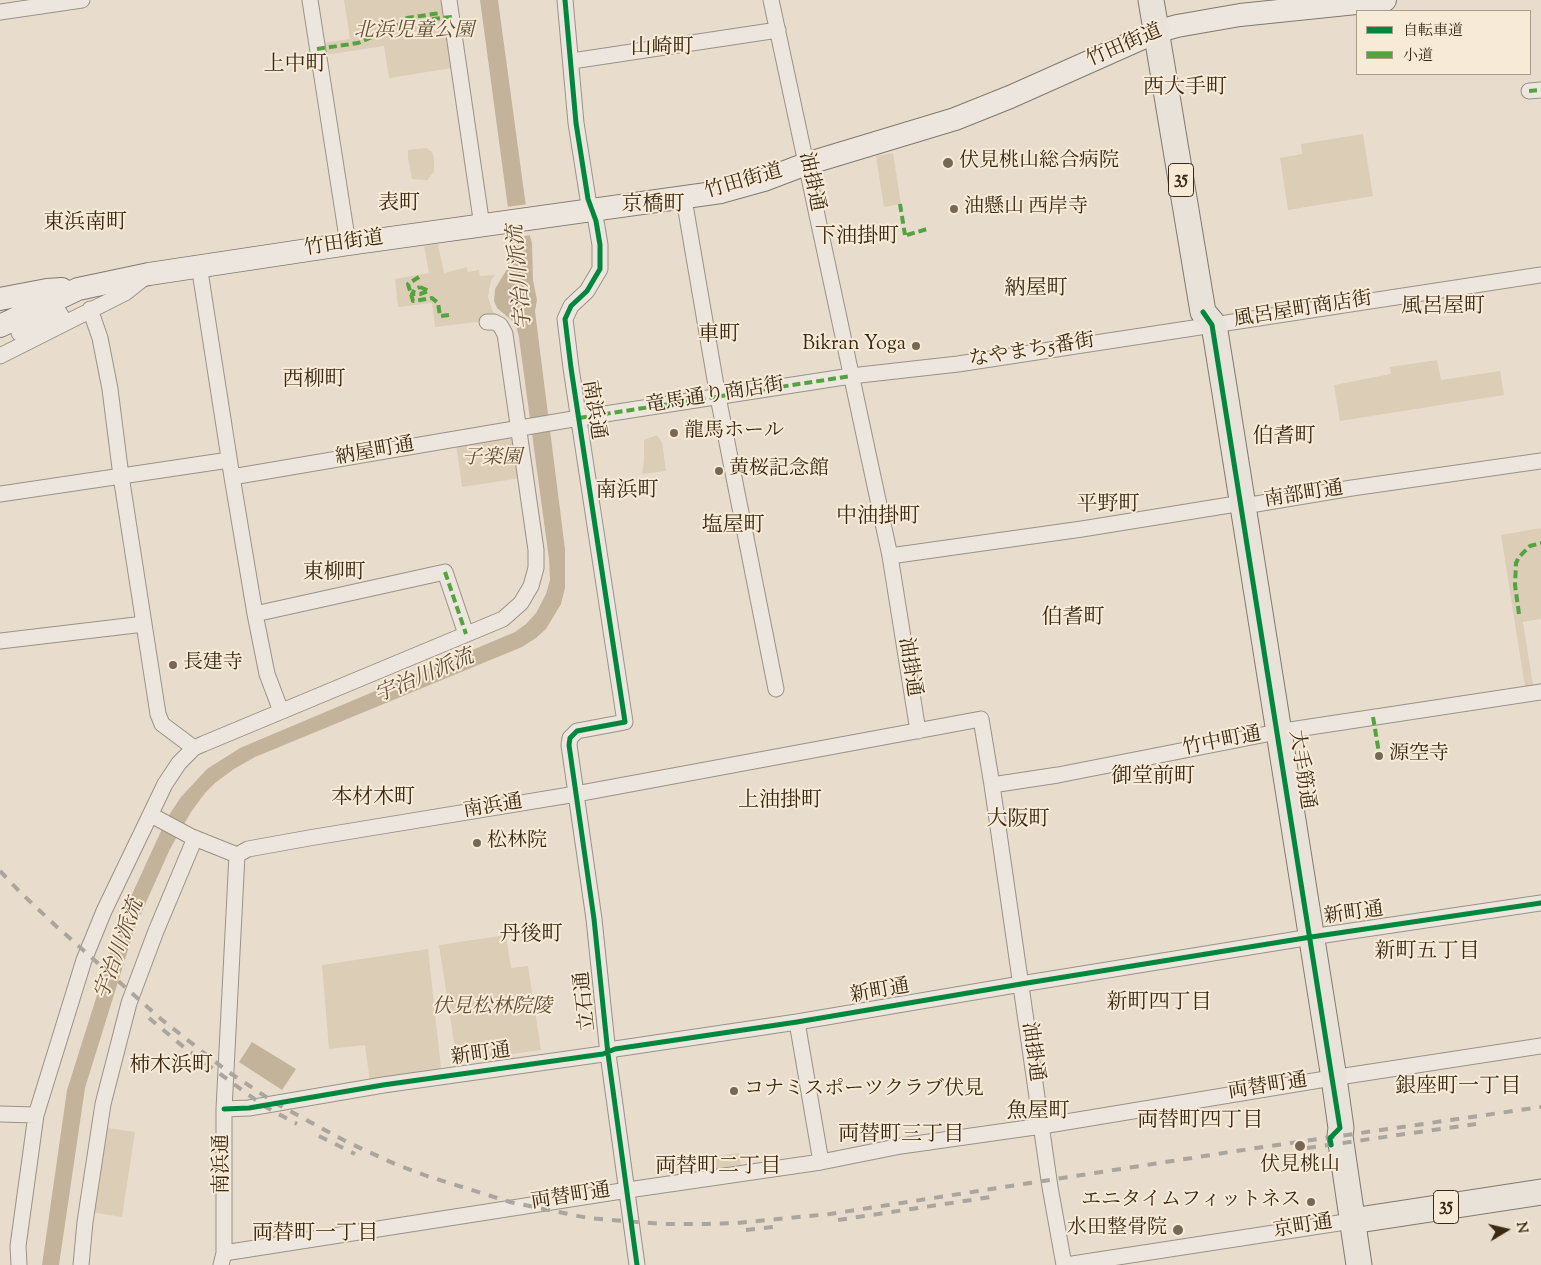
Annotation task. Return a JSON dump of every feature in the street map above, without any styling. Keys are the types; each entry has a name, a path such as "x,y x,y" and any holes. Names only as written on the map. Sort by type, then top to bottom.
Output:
{"main road":[{"name":"大手筋通","path":"1151,0 1203,312 1214,324 1334,1078 1359,1265"},
{"name":"竹田街道","path":"6,323 78,289 149,274 200,265 684,198 743,187 806,164 954,119 1156,32 1240,14 1385,0"},
{"path":"3,298 46,290 78,289"},
{"path":"3,298 12,307 6,323"},
{"name":"京町通","path":"1352,1221 1541,1192"}],"street":[{"path":"0,12 82,0"},
{"path":"310,0 348,244"},
{"path":"450,0 486,226"},
{"name":"南浜通","path":"223,1259 224,1109 237,855 248,849 309,838 576,794 569,745 572,735 577,731 625,722 578,418 565,319 571,306 587,291 600,268 600,245 593,211 588,199 576,123 572,61 565,0"},
{"name":"油掛通","path":"771,0 890,556 918,731 981,719 1050,1188 1065,1265"},
{"path":"572,61 778,30"},
{"path":"684,198 718,397 776,689"},
{"path":"200,265 229,460 255,614 267,674 281,711"},
{"path":"0,356 125,293 149,274"},
{"name":"風呂屋町商店街","path":"1214,324 1541,276"},
{"path":"90,309 100,338 110,389 121,476 158,714 162,724 194,748"},
{"path":"18,1265 18,1246 36,1115 84,960 104,911 168,780 179,762 194,748 503,619 513,612 531,586 535,574 536,550 521,428 505,334 497,324 487,322"},
{"name":"なやまち5番街","path":"851,376 958,364 1214,324"},
{"name":"竜馬通り商店街","path":"578,418 851,376"},
{"name":"納屋町通","path":"232,477 578,418"},
{"path":"0,494 229,460"},
{"name":"南部町通","path":"890,556 1541,461"},
{"path":"255,614 445,572 466,634"},
{"path":"0,642 144,624"},
{"name":"竹中町通","path":"992,785 1058,775 1279,732 1541,692"},
{"path":"576,794 918,731"},
{"name":"立石通","path":"576,794 594,919 608,1054 637,1265"},
{"path":"151,814 194,837 237,855"},
{"path":"81,1265 85,1222 103,1104 129,1003 194,837"},
{"name":"新町通","path":"224,1109 250,1108 383,1085 608,1054 615,1049 797,1022 1311,937 1541,903"},
{"path":"797,1022 821,1162"},
{"name":"両替町通","path":"223,1259 628,1190 821,1162 901,1146 1042,1126 1541,1046"},
{"path":"0,1114 36,1115"},
{"name":"京町通","path":"1065,1265 1352,1221"}],"green space":[{"name":"北浜児童公園","path":"344,0 442,0 452,68 389,78 384,46 325,55 323,43 350,39"},
{"path":"1363,134 1373,196 1288,210 1280,158 1302,154 1301,144"},
{"path":"426,148 432,152 434,158 434,172 427,180 412,179 408,150"},
{"path":"893,153 901,204 884,207 876,156"},
{"path":"438,244 444,273 467,267 468,272 479,270 480,276 495,275 491,280 488,297 493,312 502,319 435,327 432,303 398,307 395,279 429,273 424,246"},
{"path":"1437,360 1441,380 1500,371 1504,395 1340,421 1334,385 1391,374 1390,367"},
{"path":"657,435 662,442 666,471 642,474 644,440"},
{"name":"子楽園","path":"506,436 516,441 521,478 462,487 456,443"},
{"path":"1541,528 1541,619 1523,622 1533,685 1525,687 1501,535"},
{"name":"伏見松林院陵","path":"506,935 511,968 528,966 541,1050 457,1062 439,945"},
{"path":"428,949 441,1068 370,1082 365,1045 329,1049 322,965"},
{"path":"102,1127 135,1132 122,1217 90,1212"},
{"path":"739,1153 741,1165 714,1169 712,1157"}],"water":[{"name":"宇治川派流","path":"480,0 498,0 532,243 533,280 537,300 535,311 565,549 565,588 561,604 546,629 522,647 255,757 234,769 205,793 191,812 170,849 135,927 85,1088 59,1265 42,1265 67,1090 122,916 167,818 181,797 207,769 240,748 515,632 536,613 546,594 550,580 549,559 519,338 516,324 497,308 494,301 495,289 507,269 509,243 512,238"},
{"path":"252,1042 296,1069 282,1090 239,1062"}],"pier":[{"path":"529,204 532,235 509,238 506,207"}],"railway":[{"path":"0,871 56,926 161,1019 227,1071 277,1104 347,1142 427,1176 510,1202 588,1218 662,1224 707,1224 830,1214 1256,1148 1541,1107"},
{"path":"149,1018 186,1049 264,1106 297,1124"},
{"path":"1307,1148 1476,1124"},
{"path":"319,1136 355,1154"},
{"path":"838,1220 991,1197"},
{"path":"746,1230 781,1226"}],"marked path":[{"path":"317,49 358,43 403,23 407,18 440,13"},
{"path":"432,19 452,17"},
{"path":"1529,91 1541,90"},
{"path":"900,204 905,235"},
{"path":"907,235 927,229"},
{"path":"419,277 408,284 413,301 432,298 438,303 440,316 450,315"},
{"path":"420,287 429,291 412,294 415,289 420,287"},
{"path":"579,418 851,376"},
{"path":"1519,614 1515,585 1516,563 1530,546 1541,543"},
{"path":"445,572 466,634"},
{"path":"1373,717 1380,759"}],"cycle path":[{"path":"565,0 576,123 588,199 596,221 600,245 600,269 587,291 571,306 565,319 625,722 577,731 570,738 569,745 594,919 608,1054 637,1265"},
{"path":"1203,312 1212,325 1340,1128 1330,1138 1331,1145"},
{"path":"224,1109 249,1108 383,1085 603,1054 615,1049 797,1022 1311,937 1541,903"}],"place":[{"name":"伏見桃山総合病院","path":"948,163"},
{"name":"油懸山 西岸寺","path":"954,209"},
{"name":"Bikran Yoga","path":"916,346"},
{"name":"龍馬ホール","path":"674,433"},
{"name":"黄桜記念館","path":"719,471"},
{"name":"長建寺","path":"173,665"},
{"name":"源空寺","path":"1379,756"},
{"name":"松林院","path":"477,843"},
{"name":"コナミスポーツクラブ伏見","path":"734,1091"},
{"name":"伏見桃山","path":"1300,1146"},
{"name":"エニタイムフィットネス","path":"1311,1202"},
{"name":"水田整骨院","path":"1178,1230"}],"district":[{"name":"山崎町","path":"662,49"},
{"name":"上中町","path":"295,66"},
{"name":"西大手町","path":"1185,89"},
{"name":"表町","path":"399,205"},
{"name":"京橋町","path":"653,206"},
{"name":"東浜南町","path":"85,224"},
{"name":"下油掛町","path":"857,238"},
{"name":"納屋町","path":"1036,290"},
{"name":"風呂屋町","path":"1443,308"},
{"name":"車町","path":"719,336"},
{"name":"西柳町","path":"314,381"},
{"name":"伯耆町","path":"1284,438"},
{"name":"南浜町","path":"627,492"},
{"name":"平野町","path":"1108,506"},
{"name":"中油掛町","path":"878,518"},
{"name":"塩屋町","path":"733,527"},
{"name":"東柳町","path":"334,574"},
{"name":"伯耆町","path":"1073,619"},
{"name":"御堂前町","path":"1153,778"},
{"name":"本材木町","path":"373,799"},
{"name":"上油掛町","path":"780,802"},
{"name":"大阪町","path":"1018,821"},
{"name":"丹後町","path":"531,936"},
{"name":"新町五丁目","path":"1427,953"},
{"name":"新町四丁目","path":"1159,1004"},
{"name":"柿木浜町","path":"171,1067"},
{"name":"銀座町一丁目","path":"1458,1088"},
{"name":"魚屋町","path":"1038,1113"},
{"name":"両替町四丁目","path":"1200,1122"},
{"name":"両替町三丁目","path":"901,1136"},
{"name":"両替町二丁目","path":"718,1168"},
{"name":"両替町一丁目","path":"315,1235"}]}
